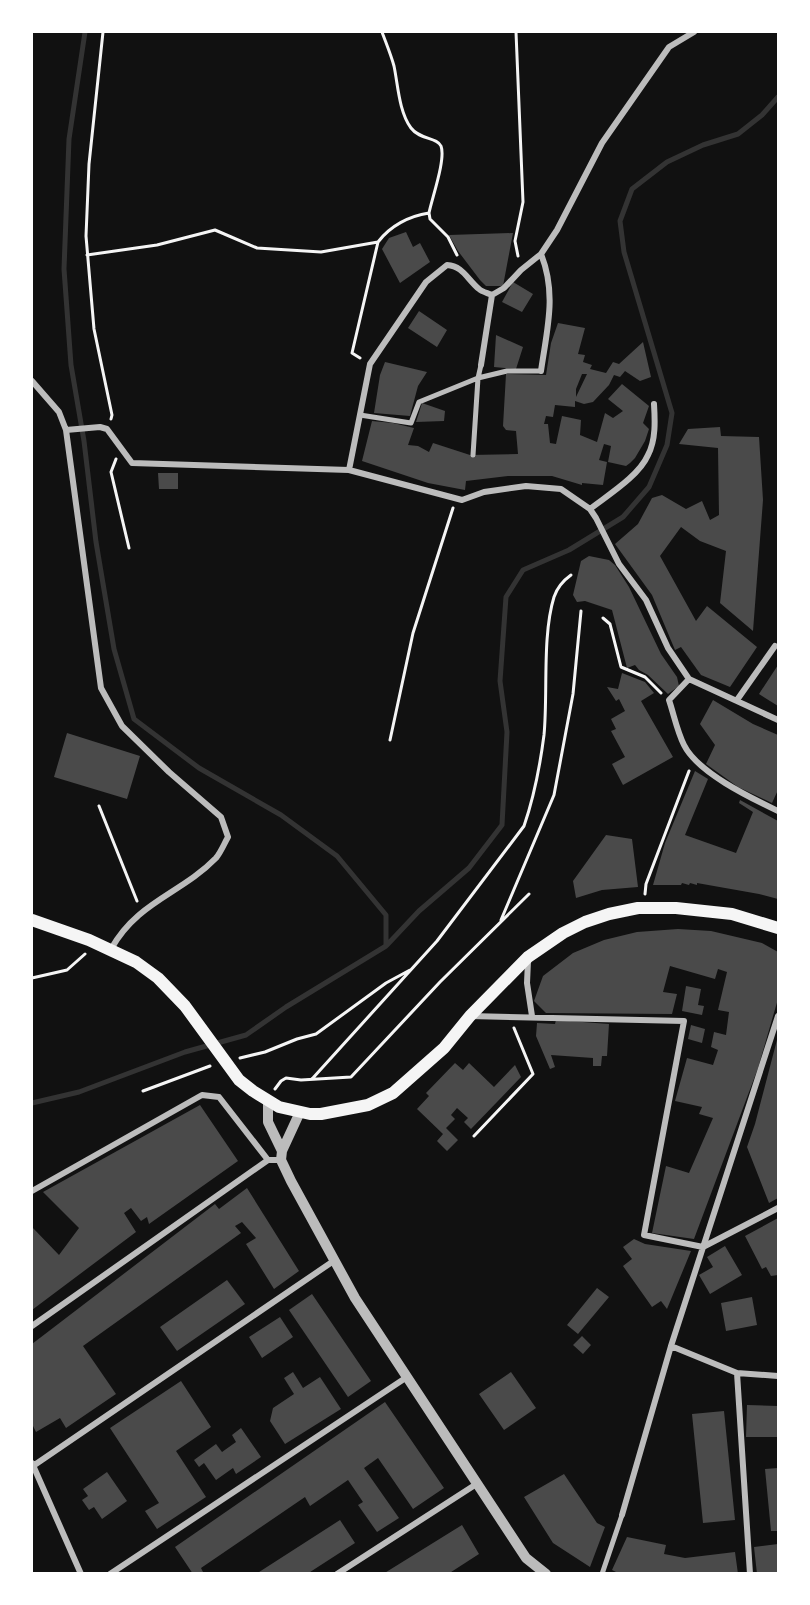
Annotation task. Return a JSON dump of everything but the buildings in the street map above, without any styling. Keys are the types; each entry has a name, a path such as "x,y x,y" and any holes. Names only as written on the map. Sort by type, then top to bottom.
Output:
{"main road":[{"path":"32,920 89,940 136,962 158,978 185,1006 238,1080 279,1107 321,1114 368,1106 393,1093 444,1048 470,1016 528,957 563,933 585,922 609,914 643,908 676,908 732,914 778,928"}],"street":[{"path":"492,295 504,288 520,270 540,254 557,230 602,143 659,60 669,47 694,32"},
{"path":"360,416 411,423 419,402 478,378 507,371 541,371 550,306 548,272 540,254"},
{"path":"349,470 370,364 426,282 447,265 455,266 461,269 480,290 492,295"},
{"path":"473,454 478,378 492,295"},
{"path":"32,381 59,412 69,430 101,688 122,726 169,772 221,817 228,837 217,857 141,911 118,936 111,949"},
{"path":"590,509 634,473 648,455 655,427 654,404"},
{"path":"69,430 104,428 132,463 349,470 462,500 484,492 526,486 561,489 590,509 619,564 646,600 668,648 689,679 778,720"},
{"path":"737,700 775,646"},
{"path":"689,679 669,700 684,745 695,761 754,800 778,811"},
{"path":"528,957 527,983 532,1016"},
{"path":"470,1016 684,1021 644,1235 702,1247 778,1208"},
{"path":"602,1574 622,1515 702,1247 778,1016"},
{"path":"32,1191 202,1095 219,1097 268,1160"},
{"path":"268,1100 268,1122 291,1181 355,1298 526,1558 546,1574"},
{"path":"282,1156 300,1112"},
{"path":"32,1326 268,1160 282,1156"},
{"path":"81,1574 32,1464 334,1260"},
{"path":"671,1346 737,1373 778,1376"},
{"path":"737,1373 750,1574"},
{"path":"110,1574 407,1376"},
{"path":"337,1574 347,1571 478,1483"}],"path":[{"path":"103,32 89,164 86,236 94,329 112,415 104,428"},
{"path":"382,32 394,66 406,120 411,129 420,136 435,140 441,146 442,159 429,213 430,219 448,237 455,249 457,255 455,266"},
{"path":"516,32 523,202 514,241 520,270"},
{"path":"370,364 352,353 378,242 386,232 409,219 429,213"},
{"path":"87,255 157,245 215,230 257,248 321,252 378,242"},
{"path":"121,450 111,472 129,548"},
{"path":"390,740 413,633 455,499"},
{"path":"312,1079 437,941 524,826 532,804 544,735 551,617 555,595 571,575"},
{"path":"499,924 554,795 573,694 581,611"},
{"path":"603,618 610,624 621,667 645,677 669,700"},
{"path":"643,908 646,884 690,768 695,761"},
{"path":"99,806 141,911"},
{"path":"268,1100 281,1081 286,1078 351,1077 440,982 529,894"},
{"path":"32,978 67,970 85,956 89,940"},
{"path":"236,1059 265,1052 316,1034 386,983 414,967"},
{"path":"474,1136 533,1074 509,1017"},
{"path":"143,1091 213,1065"}],"waterway":[{"path":"32,1103 79,1092 185,1052 246,1035 286,1007 386,946 386,915 337,856 281,815 199,768 134,719 114,649 96,542 84,441 71,365 64,269 69,139 85,32"},
{"path":"387,945 419,911 469,868 502,825 507,732 500,681 506,597 523,570 569,550 623,517 649,487 667,445 672,413 624,252 620,221 632,189 667,162 703,145 738,134 762,115 778,97"}]}
